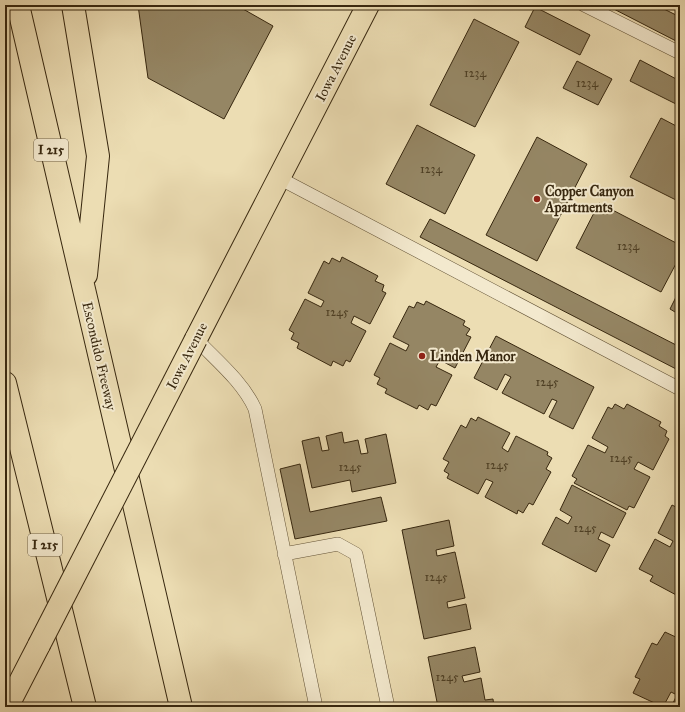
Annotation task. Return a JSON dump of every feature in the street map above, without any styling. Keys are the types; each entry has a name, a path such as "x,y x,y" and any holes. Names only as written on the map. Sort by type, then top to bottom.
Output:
{"main road":[{"name":"Escondido Freeway","path":"18,5 181,707"},
{"path":"73,5 98,156 85,294"},
{"name":"Iowa Avenue","path":"7,707 368,5"},
{"name":"I 215","path":"5,383 84,707"}],"lane":[{"path":"584,5 680,53"},
{"path":"279,178 680,389"},
{"path":"196,339 230,374 250,399 254,409 316,707"},
{"path":"284,554 338,544 356,554 388,707"}],"building":[{"path":"138,5 236,5 273,26 224,119 148,78"},
{"path":"606,5 656,5 680,17 680,37 678,42"},
{"path":"535,7 590,35 580,55 525,27"},
{"path":"474,19 519,42 475,127 430,105"},
{"path":"640,60 680,81 680,106 630,81"},
{"path":"577,61 612,79 598,105 563,88"},
{"name":"Copper Canyon Apartments","path":"661,118 680,128 680,202 630,177"},
{"path":"417,125 475,155 445,214 386,184"},
{"name":"Copper Canyon Apartments","path":"537,137 587,164 537,261 486,235"},
{"name":"Copper Canyon Apartments","path":"599,203 680,245 680,256 661,292 576,248"},
{"path":"430,219 680,347 680,371 420,237"},
{"path":"342,257 378,276 375,281 384,285 382,291 386,293 370,324 354,316 351,323 366,331 350,362 346,360 343,366 333,361 331,366 297,348 299,343 291,339 294,333 289,330 305,299 321,307 324,301 308,293 324,261 329,264 332,258 340,262"},
{"path":"680,289 680,315 670,309"},
{"name":"Linden Manor","path":"426,301 465,321 463,325 470,329 466,335 471,337 455,368 440,360 436,367 452,375 436,406 431,404 428,410 419,405 417,409 385,393 387,389 377,384 380,378 374,375 390,343 406,351 409,345 393,337 409,306 414,308 417,302 424,305"},
{"name":"Linden Manor","path":"496,336 594,387 573,429 549,417 557,401 552,399 544,414 502,393 511,377 505,374 497,390 474,378"},
{"path":"615,404 624,409 627,404 661,422 659,426 667,431 665,436 669,439 653,470 638,462 634,469 650,477 634,508 629,506 627,510 574,483 577,479 572,476 588,445 605,453 608,447 592,438 608,407 612,409"},
{"path":"478,417 510,433 502,448 508,452 516,436 548,452 547,455 552,458 546,469 551,472 533,505 529,503 523,513 518,510 517,514 485,497 493,482 486,479 478,494 447,478 449,474 444,471 449,462 443,459 461,425 466,428 471,418 476,421"},
{"path":"342,432 344,443 358,440 361,454 368,453 365,439 386,434 396,483 352,492 350,480 312,488 302,441 319,437 322,451 329,450 326,436"},
{"path":"300,464 310,512 381,497 387,521 295,539 280,469"},
{"path":"572,485 626,513 613,538 601,532 598,539 610,545 596,572 542,544 556,517 568,524 572,517 560,510"},
{"path":"672,505 680,509 680,597 650,581 653,576 639,569 655,539 670,547 673,541 658,533"},
{"path":"449,520 454,546 436,550 437,556 455,552 465,598 447,602 448,608 466,604 471,629 424,639 402,530"},
{"path":"665,632 680,639 680,707 671,707 677,695 671,692 663,707 633,693 640,679 635,677 652,643 657,645"},
{"path":"475,647 480,672 462,676 464,682 481,678 485,700 493,699 494,707 438,707 428,657"}],"place":[{"name":"Copper Canyon Apartments","path":"537,199"},
{"name":"Linden Manor","path":"422,356"}]}
